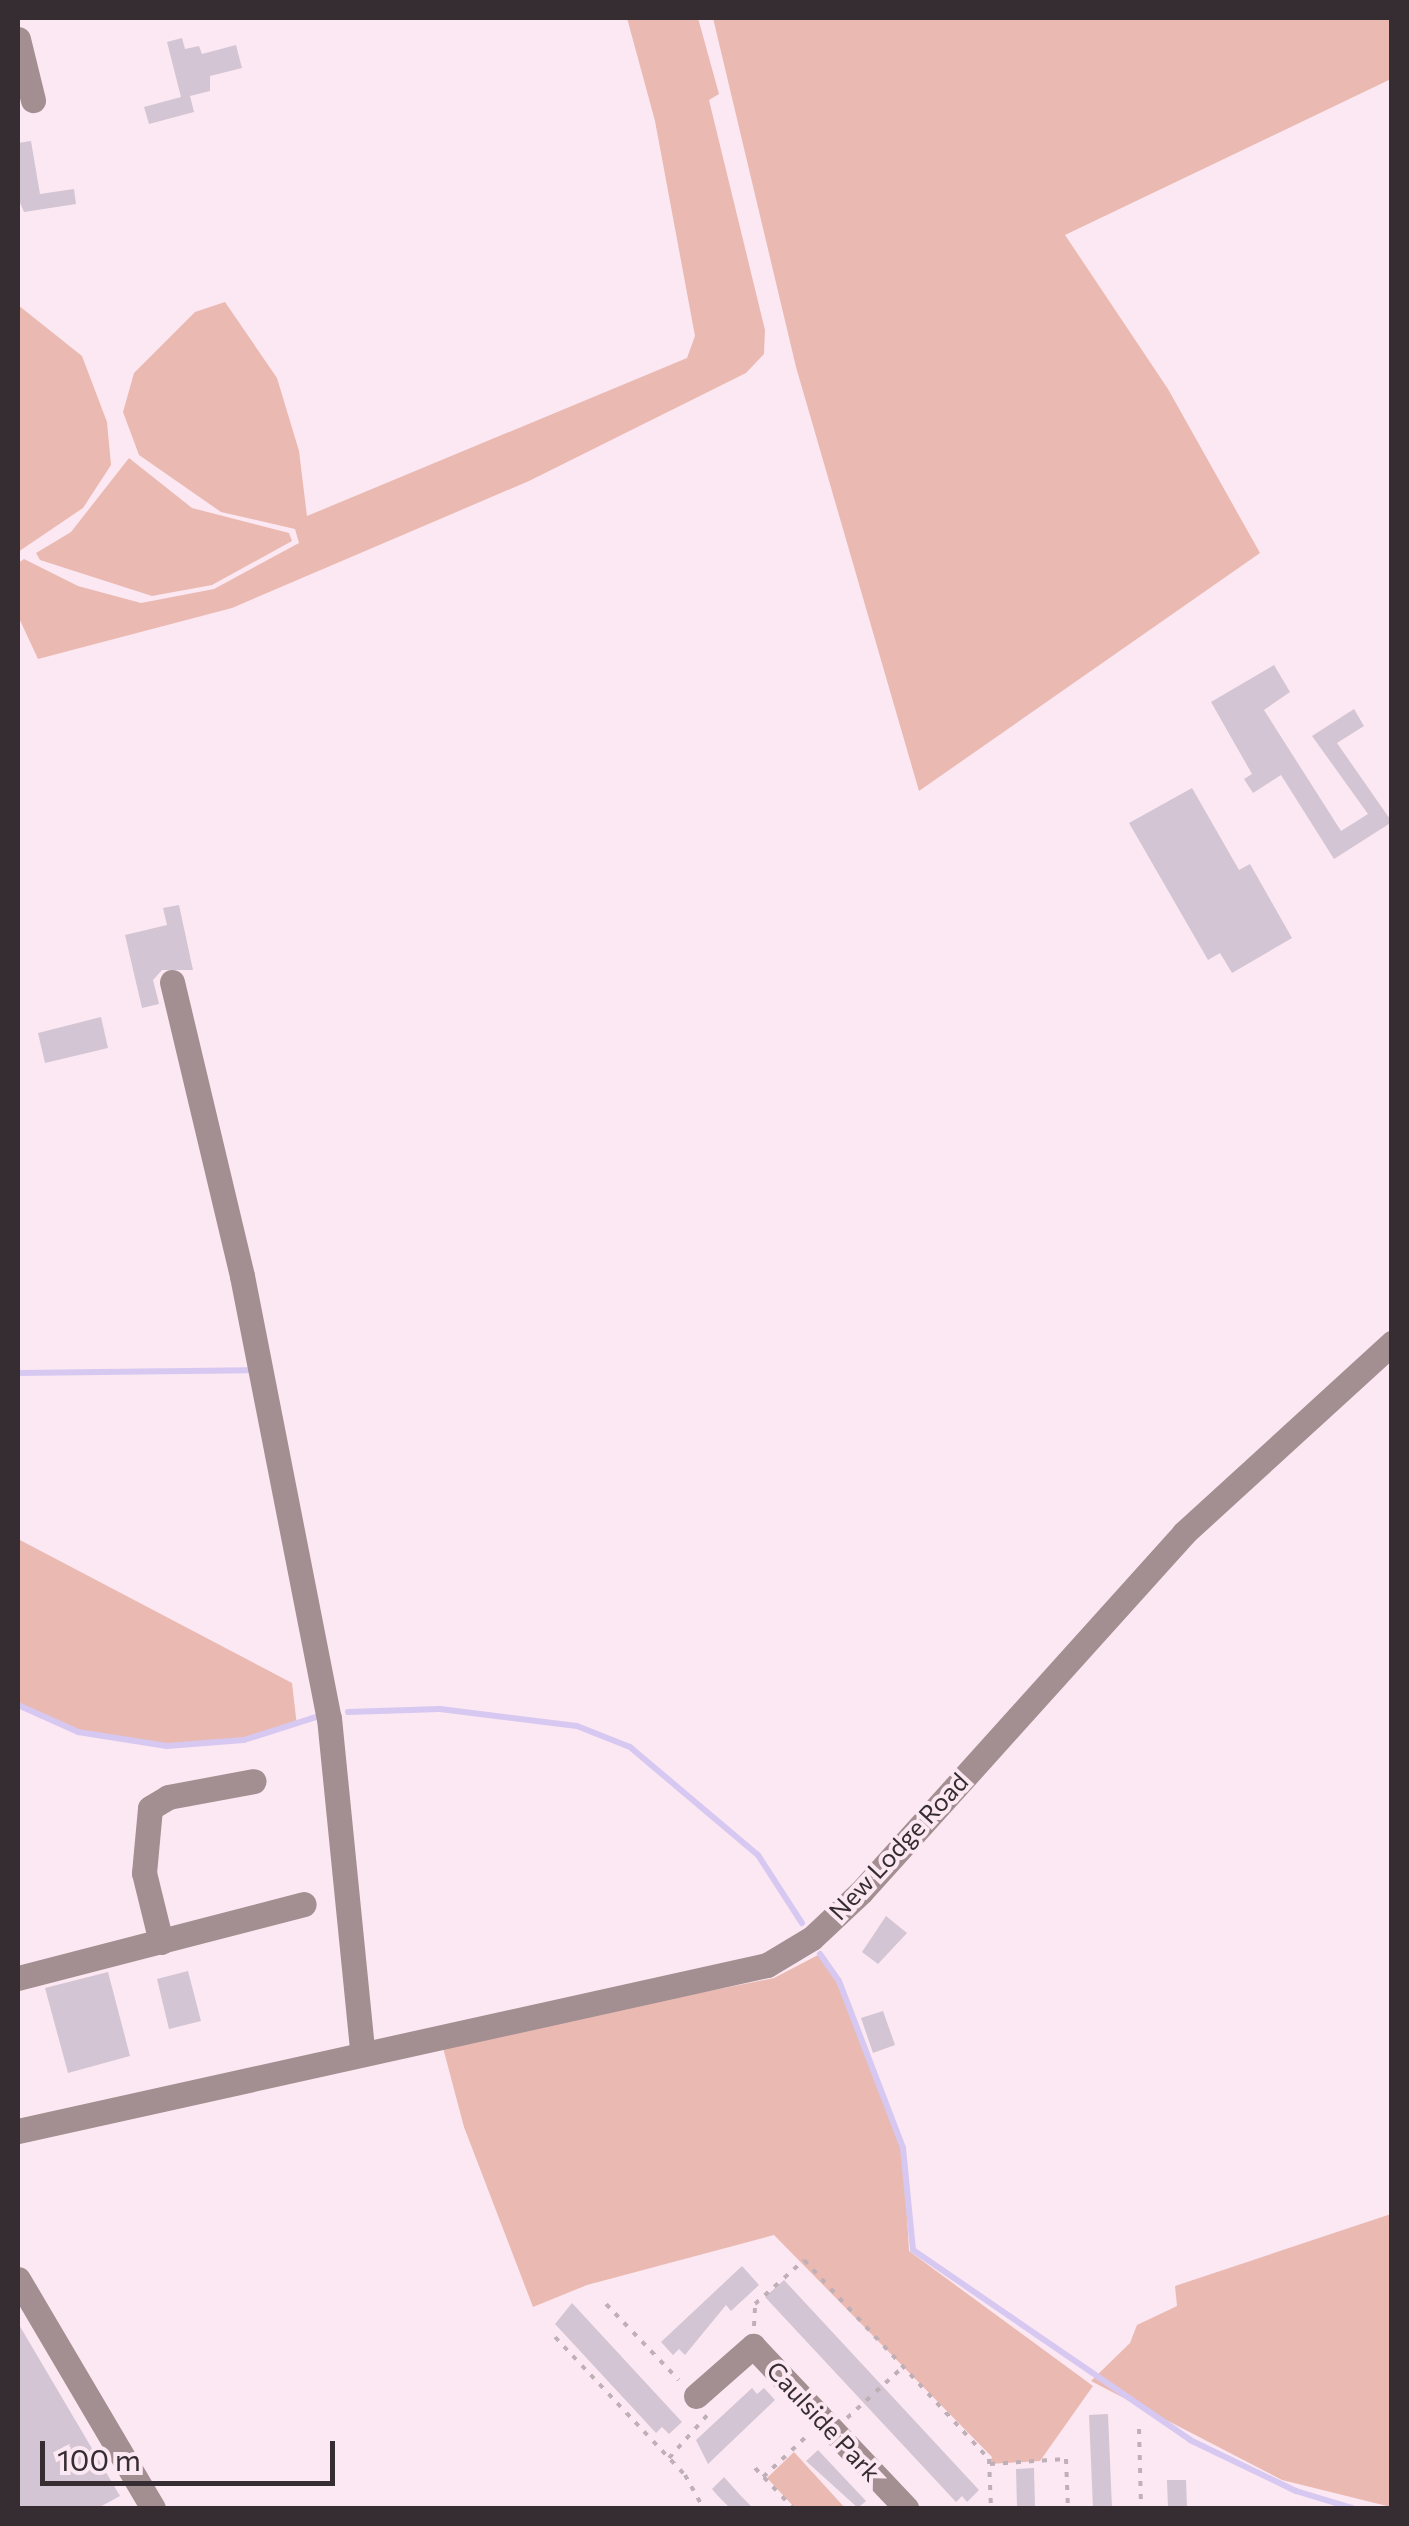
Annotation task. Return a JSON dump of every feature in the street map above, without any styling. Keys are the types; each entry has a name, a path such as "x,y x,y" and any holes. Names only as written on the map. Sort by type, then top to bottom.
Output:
{"street":[{"path":"18,40 33,100"},
{"path":"172,982 242,1276 329,1718 362,2050"},
{"name":"New Lodge Road","path":"18,2130 362,2050 768,1965 812,1938 1184,1533 1392,1343"},
{"path":"161,1942 144,1873 150,1808 168,1797 254,1781"},
{"path":"18,1978 304,1904"},
{"path":"18,2279 152,2508"},
{"name":"Caulside Park","path":"696,2396 753,2346 906,2508"}],"path":[{"path":"753,2346 755,2304 804,2260 989,2464 991,2508"},
{"path":"606,2304 713,2414 669,2458"},
{"path":"555,2337 669,2458 703,2508"},
{"path":"763,2477 903,2368"},
{"path":"1139,2429 1141,2508"},
{"path":"989,2464 1066,2459 1068,2508"},
{"path":"755,2468 792,2508"}],"shaded area":[{"path":"627,18 698,18 719,94 709,100 765,330 764,354 746,373 529,481 232,608 38,659 18,616 18,563 24,559 78,586 141,603 214,589 299,543 295,529 221,512 139,455 123,412 134,373 195,312 225,302 277,378 299,451 307,516 687,358 695,336 655,121"},
{"path":"713,18 1391,18 1391,79 1065,235 1168,389 1260,553 919,791 796,367"},
{"path":"18,305 82,356 107,422 111,465 83,508 18,552"},
{"path":"129,458 192,508 289,533 292,541 212,585 152,596 40,560 36,553 71,532"},
{"path":"18,1539 292,1683 297,1726 244,1740 167,1746 78,1732 18,1705"},
{"path":"820,1954 839,1981 903,2148 909,2251 1093,2386 1040,2461 989,2464 992,2457 774,2235 587,2285 533,2307 464,2127 442,2044 774,1978"},
{"path":"1391,2214 1391,2507 1282,2480 1091,2381 1130,2343 1137,2325 1177,2306 1175,2286"},
{"path":"794,2452 845,2508 795,2508 767,2478"}],"building":[{"path":"182,38 185,49 199,46 202,54 236,45 242,68 210,76 210,91 190,96 194,112 149,124 144,107 181,97 167,42"},
{"path":"31,141 40,194 74,189 76,204 24,212 18,198 18,143"},
{"path":"1274,665 1290,692 1264,710 1341,831 1368,814 1312,736 1354,709 1364,726 1337,743 1392,822 1334,859 1281,775 1253,793 1244,779 1252,774 1211,702"},
{"path":"1192,788 1239,870 1250,864 1292,938 1232,973 1220,953 1208,960 1129,823"},
{"path":"179,905 193,970 162,970 153,980 159,1004 142,1008 125,935 167,925 163,908"},
{"path":"101,1017 108,1048 45,1063 38,1033"},
{"path":"886,1916 907,1933 878,1964 862,1952"},
{"path":"188,1971 201,2021 169,2029 157,1979"},
{"path":"108,1972 130,2056 68,2073 45,1988"},
{"path":"883,2011 895,2045 873,2053 861,2018"},
{"path":"742,2266 759,2285 731,2311 726,2305 685,2355 679,2349 673,2355 661,2342"},
{"path":"784,2280 979,2490 967,2502 962,2496 956,2502 765,2297"},
{"path":"572,2303 682,2422 669,2434 662,2427 656,2433 555,2324"},
{"path":"18,2323 120,2496 98,2508 18,2508"},
{"path":"752,2388 757,2394 764,2388 775,2400 708,2464 696,2440"},
{"path":"1108,2414 1112,2508 1093,2508 1089,2415"},
{"path":"818,2450 866,2501 858,2508 806,2461"},
{"path":"1034,2468 1035,2508 1017,2508 1016,2469"},
{"path":"724,2477 753,2508 730,2508 718,2496 712,2489"},
{"path":"1167,2480 1186,2480 1187,2508 1168,2508"}],"waterway":[{"path":"18,1373 248,1370"},
{"path":"18,1705 78,1732 167,1746 244,1740 316,1717"},
{"path":"348,1712 440,1709 577,1726 630,1747 758,1855 802,1923"},
{"path":"820,1954 839,1981 903,2148 913,2250 1190,2440 1296,2491 1352,2508"}]}
